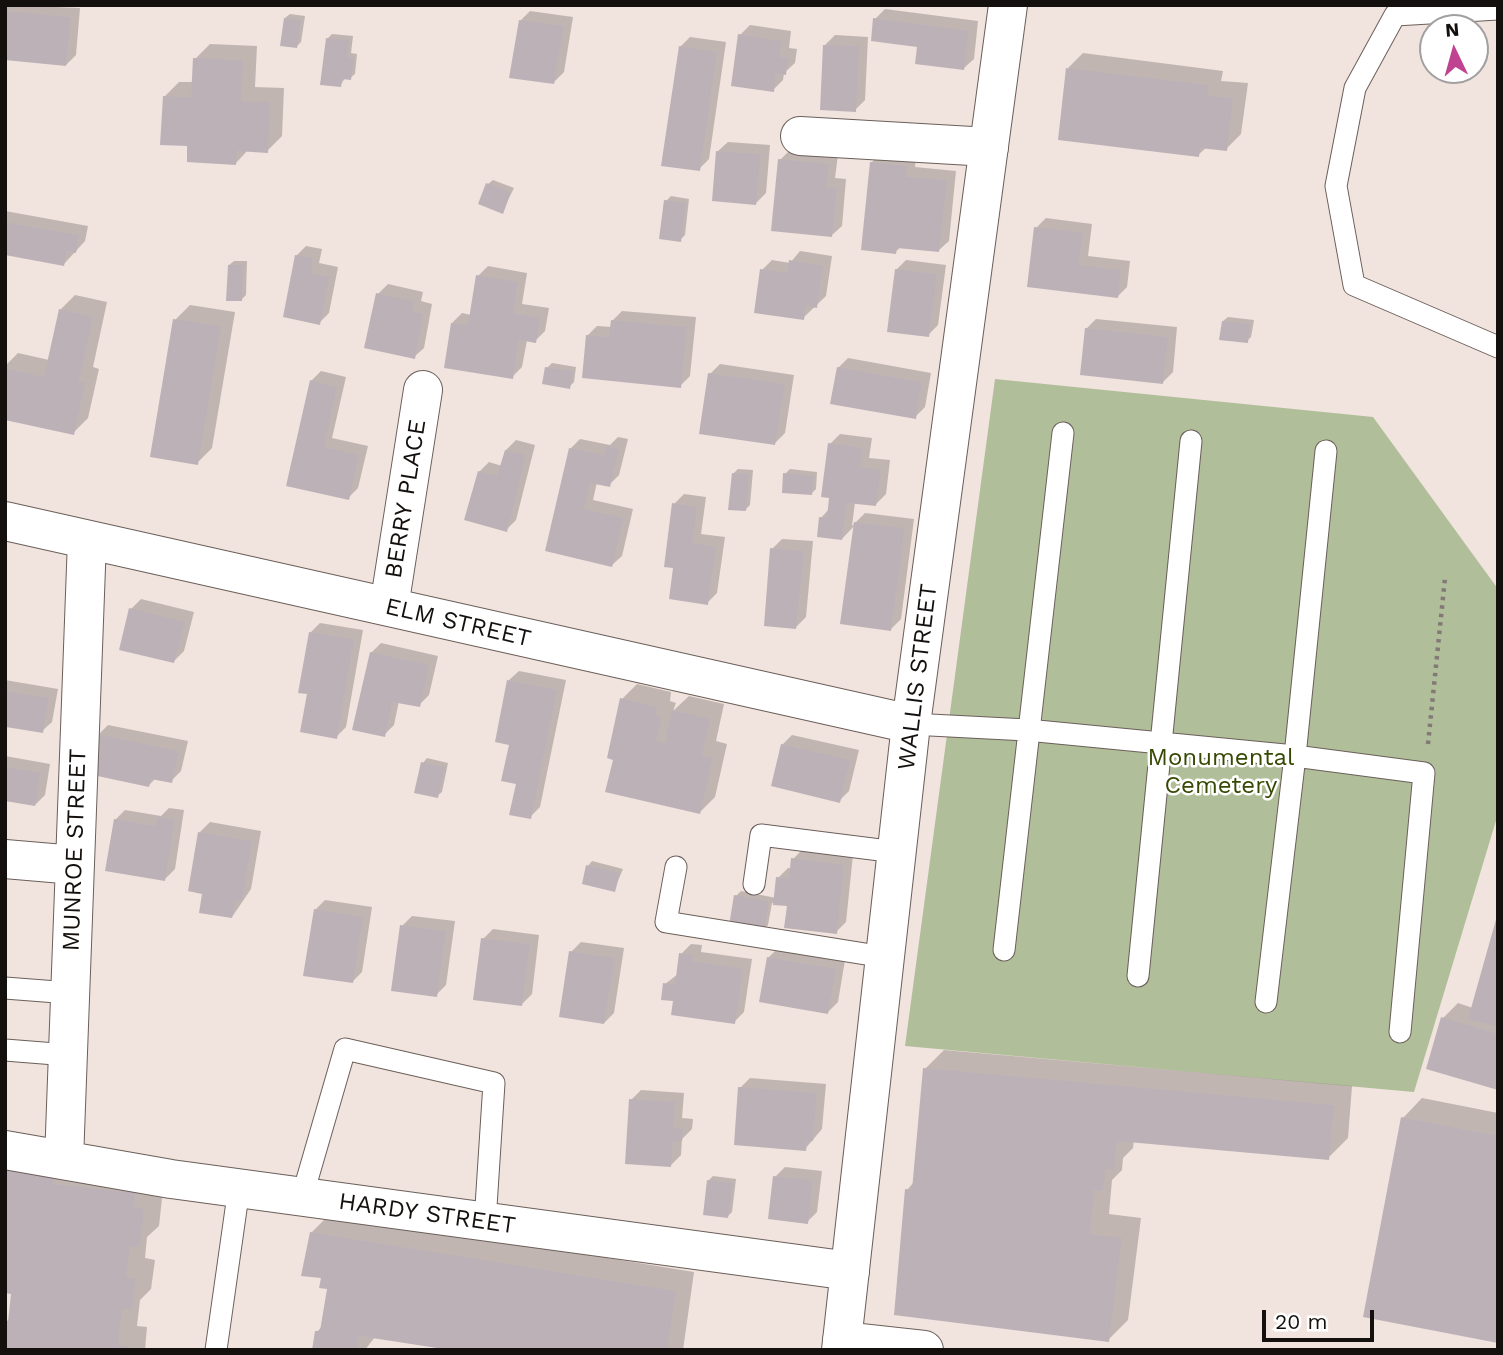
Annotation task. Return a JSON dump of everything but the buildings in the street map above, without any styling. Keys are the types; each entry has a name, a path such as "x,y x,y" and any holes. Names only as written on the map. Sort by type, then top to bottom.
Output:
{"street":[{"name":"WALLIS STREET","path":"842,1345 896,852 1008,5"},
{"path":"800,136 989,148"},
{"name":"BERRY PLACE","path":"389,607 423,390"},
{"name":"ELM STREET","path":"5,521 912,724"},
{"name":"MUNROE STREET","path":"64,1160 87,540"},
{"path":"5,859 75,865"},
{"name":"HARDY STREET","path":"5,1150 239,1188 850,1271"},
{"path":"842,1345 923,1350"}],"lane":[{"path":"1498,9 1395,15 1355,88 1336,186 1354,285 1498,347"},
{"path":"1004,950 1063,432"},
{"path":"1138,976 1191,441"},
{"path":"1266,1002 1295,756 1326,451"},
{"path":"912,724 1027,730 1295,756 1424,773 1400,1032"},
{"path":"754,884 761,835 896,852"},
{"path":"676,867 666,922 884,957"},
{"path":"5,988 70,993"},
{"path":"302,1197 345,1049 494,1083 485,1222"},
{"path":"5,1050 68,1055"},
{"path":"216,1350 239,1188"}],"path":[{"path":"1424,773 1445,578"}],"green space":[{"name":"Monumental Cemetery","path":"995,379 1373,417 1498,589 1498,814 1414,1092 905,1046"}]}
